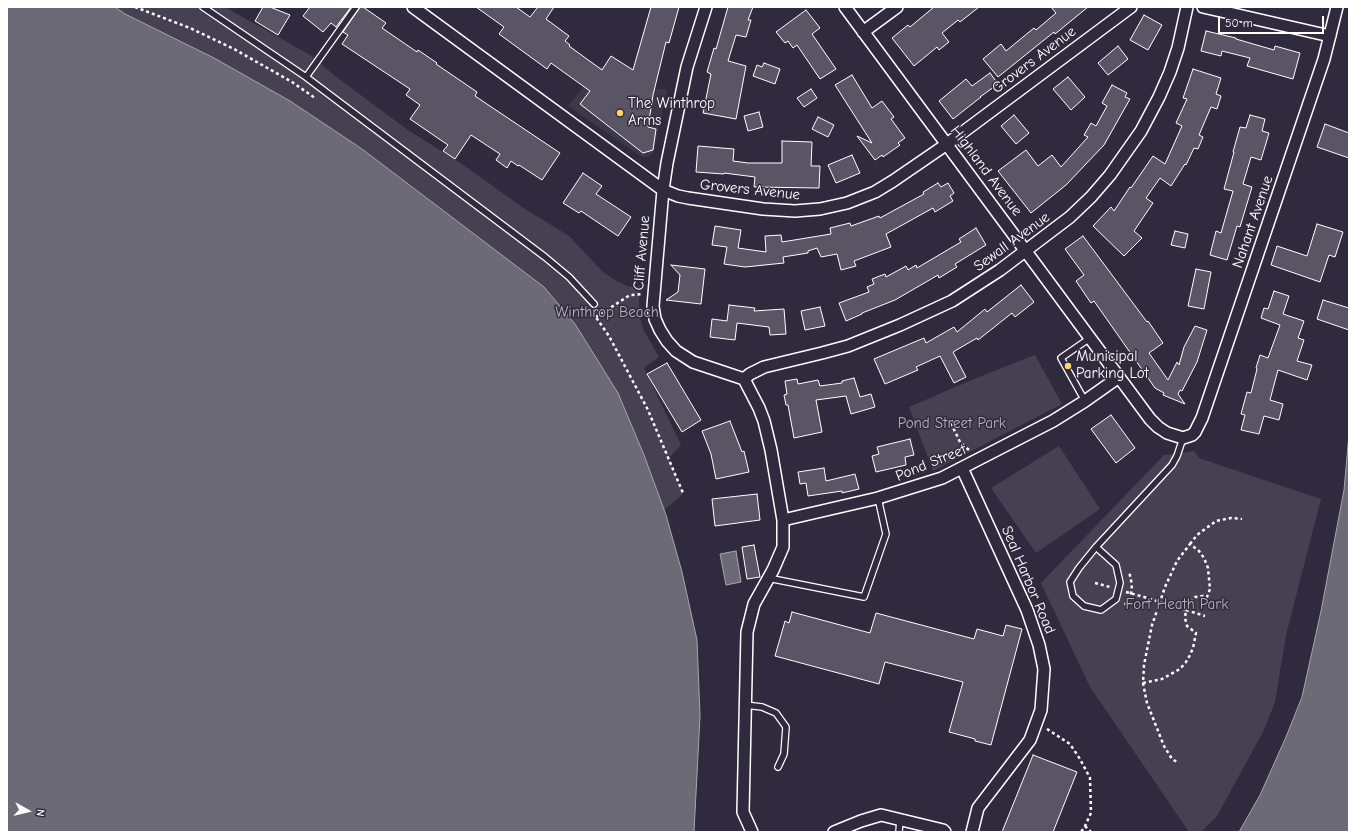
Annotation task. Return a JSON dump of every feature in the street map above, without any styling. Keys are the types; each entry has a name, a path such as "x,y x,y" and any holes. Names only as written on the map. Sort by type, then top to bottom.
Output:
{"street":[{"name":"Grovers Avenue","path":"413,7 663,190 688,198 763,209 795,211 820,209 847,203 875,192 902,176 1131,7"},
{"name":"Cliff Avenue","path":"706,7 683,83 663,190 652,300 657,324 667,342 681,356 693,362 744,380"},
{"name":"Highland Avenue","path":"845,7 1090,338 1158,427 1172,435 1183,438"},
{"path":"863,32 897,7"},
{"name":"Sewall Avenue","path":"744,380 750,374 764,367 848,346 900,325 952,301 1000,270 1081,208 1110,175 1135,141 1150,115 1165,85 1178,48 1187,7"},
{"path":"1203,7 1330,36"},
{"name":"Nahant Avenue","path":"1183,438 1192,435 1202,418 1324,59 1337,7"},
{"name":"Pond Street","path":"783,520 878,498 926,484 962,468 1053,421 1120,377"},
{"path":"744,380 759,408 767,435 783,520 783,547 754,604 747,632 743,812 752,832"},
{"name":"Seal Harbor Road","path":"962,468 1027,610 1039,644 1044,669 1041,710 1030,740 978,808 972,832"},
{"path":"835,832 880,815 943,830 945,832"}],"lane":[{"path":"203,7 306,77 545,257 569,277 591,306"},
{"path":"306,77 356,7"},
{"path":"1085,401 1062,358 1090,338"},
{"path":"1096,547 1116,564 1120,583 1116,599 1101,610 1084,606 1073,596 1070,582 1096,547 1172,465 1177,456 1183,438"},
{"path":"768,578 864,598 886,534 878,498"},
{"path":"745,705 762,707 776,713 786,727 784,754 778,767"},
{"path":"899,832 900,820"}],"path":[{"path":"135,7 190,28 234,49 292,82 316,98"},
{"path":"596,317 630,295"},
{"path":"591,306 596,317 609,336 648,410 683,493"},
{"path":"951,423 960,442 979,459"},
{"path":"1177,762 1172,759 1164,746 1148,703 1143,683 1144,665 1152,625 1170,574 1177,561 1197,535 1216,521 1231,518 1242,520"},
{"path":"1143,683 1162,679 1180,669 1186,662 1193,648 1196,633 1187,626 1185,618 1186,610 1195,598 1203,596 1207,597 1210,590 1208,568 1204,558 1199,551 1190,544"},
{"path":"1095,583 1205,616"},
{"path":"1036,724 1046,728 1070,744 1090,778 1091,813 1081,832"},
{"path":"1085,826 1091,832"}],"shaded area":[{"path":"7,7 115,7 125,14 214,58 290,101 362,149 544,287 575,324 618,393 644,455 666,515 682,572 697,640 700,716 694,832 7,832"},
{"path":"601,65 623,84 667,90 653,153 649,156 643,157 634,152 568,106"},
{"path":"1349,434 1349,832 1239,832 1260,795 1302,697 1321,611 1344,490"},
{"path":"736,551 741,582 726,585 720,554"}],"green space":[{"name":"Winthrop Beach","path":"115,7 225,7 312,56 335,76 408,130 465,166 522,207 569,236 603,272 629,287 640,286 640,318 644,331 659,357 644,368 681,445 669,458 683,494 664,510 644,455 618,393 575,324 544,287 362,149 290,101 214,58 125,14"},
{"name":"Pond Street Park","path":"1035,355 1062,404 933,471 909,407"},
{"path":"1059,446 1100,509 1036,553 991,488"},
{"name":"Fort Heath Park","path":"1194,451 1199,458 1321,499 1286,635 1275,702 1264,730 1217,816 1201,832 1189,832 1090,687 1041,583 1164,455"}],"building":[{"path":"263,7 270,7 290,15 278,35 255,21"},
{"path":"310,7 351,7 336,27 331,23 323,32 303,16"},
{"path":"360,7 363,7 386,23 382,28 417,52 418,50 477,92 475,96 560,153 542,180 511,161 507,168 496,160 500,154 471,135 455,159 443,151 448,145 410,119 420,105 406,95 410,89 342,44 348,35 343,32"},
{"path":"476,7 516,7 530,17 538,7 554,7 546,19 569,36 565,41 570,45 569,46 602,70 611,56 633,70 651,7 679,7 669,43 666,42 653,95 648,127 656,129 653,150 643,153 580,104 590,91 551,63 547,69 499,34 504,27"},
{"path":"728,7 753,7 748,20 751,20 746,37 736,35 728,61 746,66 736,119 703,113 711,74 707,72 714,48 716,49"},
{"path":"934,7 979,7 960,22 958,20 942,33 949,42 939,50 937,47 914,66 892,38 908,25 910,27"},
{"path":"1051,7 1088,7 998,77 983,59 1001,44 1006,51 1034,28 1036,30 1056,13"},
{"path":"806,10 820,28 812,34 836,69 820,79 797,45 793,48 788,41 785,43 776,32"},
{"path":"1144,15 1162,25 1148,50 1130,40"},
{"path":"1206,31 1236,38 1274,50 1275,46 1300,53 1293,79 1247,66 1250,58 1222,51 1221,56 1201,51"},
{"path":"1118,46 1128,59 1108,75 1098,63"},
{"path":"764,63 780,69 775,84 753,76 757,65 762,67"},
{"path":"1193,69 1221,78 1216,94 1221,96 1217,109 1211,107 1199,135 1203,137 1198,149 1194,148 1186,165 1185,164 1171,186 1160,178 1146,198 1153,203 1134,231 1142,238 1124,256 1093,226 1111,207 1114,211 1153,156 1165,164 1182,126 1176,123 1187,99 1183,98"},
{"path":"990,73 998,84 953,119 939,101 966,79 972,86"},
{"path":"852,75 872,108 882,101 894,117 891,119 905,138 898,143 900,145 883,157 882,155 875,160 857,136 872,143 835,85"},
{"path":"1068,77 1085,97 1071,110 1053,89"},
{"path":"1112,85 1127,93 1125,97 1130,99 1104,145 1066,185 1031,213 998,171 1026,150 1038,166 1052,155 1061,167 1088,137 1084,135 1091,123 1096,126 1107,106 1102,103"},
{"path":"811,89 817,98 804,107 797,98"},
{"path":"759,112 763,127 748,131 744,116"},
{"path":"1014,115 1029,133 1016,144 1001,126"},
{"path":"1250,115 1265,119 1262,131 1269,133 1261,160 1251,157 1243,184 1252,187 1240,227 1237,226 1227,260 1210,255 1216,231 1221,233 1233,191 1224,189 1240,127 1246,128"},
{"path":"818,117 834,125 828,137 812,129"},
{"path":"1325,124 1349,133 1349,158 1317,147"},
{"path":"782,141 812,142 811,166 820,166 819,188 754,187 755,177 724,173 696,172 698,146 734,149 733,161 748,163 782,163"},
{"path":"852,155 860,173 836,183 828,165"},
{"path":"583,173 602,186 596,194 631,217 618,236 581,211 579,213 563,203"},
{"path":"938,183 941,187 948,183 954,193 950,196 953,201 935,212 933,208 886,234 891,247 854,261 856,266 841,270 837,254 821,257 817,248 808,251 808,253 783,257 784,263 745,267 724,264 727,247 712,245 715,226 741,230 738,248 766,252 765,236 781,235 782,242 831,234 830,228 850,223 851,226 879,216 880,218 924,194 923,192"},
{"path":"1317,224 1343,232 1335,257 1329,255 1320,282 1271,265 1277,246 1307,256"},
{"path":"976,228 986,245 955,264 957,267 939,278 938,275 895,300 846,321 839,303 869,292 867,287 874,284 872,279 885,274 886,277 906,266 908,270 916,265 917,268 961,242 959,239"},
{"path":"1175,231 1188,234 1185,248 1171,245"},
{"path":"1083,236 1163,343 1149,353 1168,380 1177,362 1179,365 1184,347 1195,326 1207,330 1197,362 1182,391 1180,390 1178,394 1185,404 1163,395 1164,393 1155,388 1094,301 1091,303 1076,281 1084,275 1065,249"},
{"path":"671,265 705,269 701,304 666,300 678,292 680,275"},
{"path":"1196,269 1211,272 1204,309 1188,306"},
{"path":"1021,285 1034,302 1015,317 1012,313 978,340 977,338 953,352 966,377 954,383 940,356 916,367 918,370 885,384 874,359 924,338 926,343 954,327 957,332 985,309 987,312"},
{"path":"1274,291 1289,296 1283,314 1304,321 1298,338 1304,340 1297,361 1312,365 1307,380 1278,370 1270,400 1283,404 1279,420 1264,416 1259,434 1241,430 1245,415 1241,414 1247,392 1251,393 1260,355 1268,358 1280,325 1261,318 1264,308 1268,309"},
{"path":"1323,300 1349,308 1349,330 1317,319"},
{"path":"729,305 755,308 754,311 784,309 786,334 770,335 769,327 737,323 735,340 710,337 712,319 727,321"},
{"path":"820,307 825,326 805,330 801,311"},
{"path":"667,363 701,420 682,432 647,374"},
{"path":"854,378 860,397 871,394 875,407 851,414 846,396 816,400 822,432 794,438 788,405 786,405 784,395 787,394 785,381 797,379 798,384 818,380 820,386 842,383 842,381"},
{"path":"1111,415 1135,448 1116,463 1091,429"},
{"path":"730,421 742,452 744,451 749,472 716,479 711,454 702,431"},
{"path":"910,439 914,455 905,457 906,465 876,472 872,456 879,454 877,447"},
{"path":"824,468 826,481 855,474 859,489 842,493 842,491 808,496 806,483 800,484 798,472"},
{"path":"757,494 760,520 715,526 712,499"},
{"path":"754,545 760,577 747,579 742,547"},
{"path":"792,612 870,633 876,613 974,639 977,629 1003,636 1006,625 1022,629 991,745 949,732 963,682 885,662 879,684 775,656 785,621 789,623"},
{"path":"1033,755 1077,772 1053,832 1002,832"}],"place":[{"name":"The Winthrop Arms","path":"620,113"},
{"name":"Municipal Parking Lot","path":"1068,366"}]}
